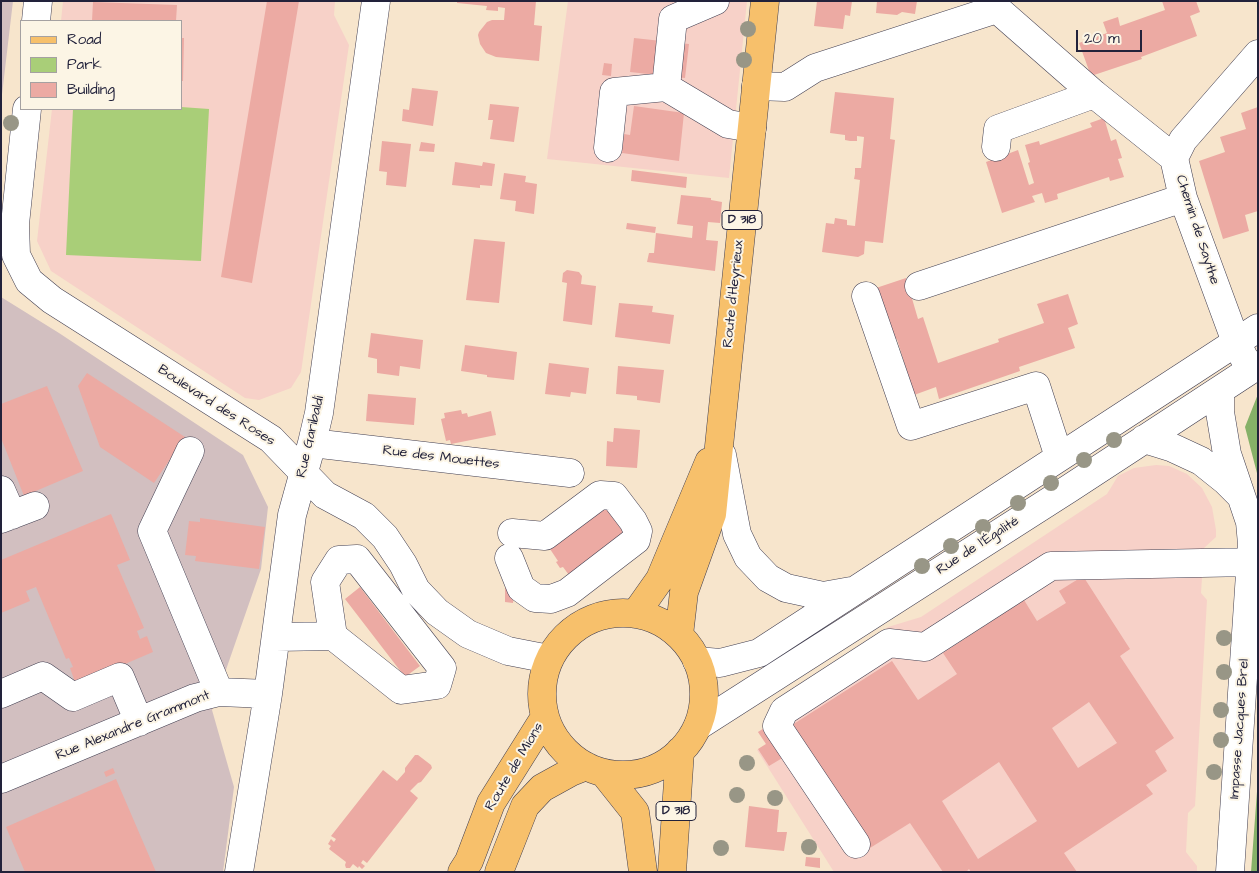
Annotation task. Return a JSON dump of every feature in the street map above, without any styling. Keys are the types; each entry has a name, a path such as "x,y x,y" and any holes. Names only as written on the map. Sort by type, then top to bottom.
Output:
{"main road":[{"name":"Route d'Heyrieux","path":"680,635 684,592 712,514 766,1"},
{"name":"Route d'Heyrieux","path":"636,613 660,579 720,438"},
{"path":"609,613 636,613 660,621 680,635 690,647 697,661 703,682 704,704 698,726 680,751 664,764 644,772 624,775 595,770 568,754 554,738 545,718 541,698 542,678 549,659 563,637 584,621 609,613"},
{"name":"Route de Mions","path":"462,872 469,861 491,802 545,718"},
{"name":"D 318","path":"672,872 680,751"},
{"name":"Route de Mions","path":"499,872 525,806 542,788 563,775 595,770"},
{"name":"D 318","path":"595,770 635,812 643,872"}],"street":[{"path":"36,20 38,1"},
{"name":"Rue Garibaldi","path":"239,872 268,694 292,514 319,413 376,1"},
{"path":"666,87 672,19 715,1"},
{"path":"756,86 786,87 815,68 997,9 1094,94 1174,158"},
{"name":"Chemin de Saythe","path":"1254,368 1247,335 1183,198 1174,158 1183,140 1258,54"},
{"path":"608,148 614,92 666,87 728,124 752,128"},
{"path":"996,147 998,129 1094,94"},
{"name":"Boulevard des Roses","path":"27,110 16,224 16,255 29,281 52,300 271,439 325,495 364,516 385,537 403,564 416,590 437,612 468,634 508,651 549,659"},
{"path":"919,286 1183,198"},
{"path":"866,296 911,426 1036,386 1059,457"},
{"path":"697,661 720,663 759,653 1247,335"},
{"name":"Rue de l'Égalité","path":"698,726 1254,368"},
{"name":"Impasse Jacques Brel","path":"1220,390 1220,412 1227,454 1250,522 1252,544 1230,872"},
{"path":"720,438 737,534 748,557 768,578 786,588 823,596 855,591"},
{"name":"Impasse Jacques Brel","path":"1144,439 1173,448 1202,461 1226,481 1241,497"},
{"name":"Rue des Mouettes","path":"312,443 570,473"},
{"path":"190,451 152,531 218,692"},
{"path":"1,490 16,513"},
{"path":"276,637 333,636 401,690 437,685 442,668 356,559 339,560 326,582 333,636"},
{"path":"856,844 777,726 784,711 889,643 925,647 1051,566 1251,562"},
{"path":"1,694 43,676 73,697 120,677 139,722"},
{"name":"Rue Alexandre Grammont","path":"1,779 195,698 218,692 268,694"}],"shaded area":[{"path":"1,1 13,1 1,103"},
{"path":"63,1 335,1 334,15 349,45 301,372 291,388 259,400 245,398 51,271 37,241 52,110 182,110 182,20 61,20"},
{"path":"568,1 747,1 729,178 547,159"},
{"path":"1,297 59,333 243,455 268,507 261,569 212,710 234,787 223,872 1,872"},
{"path":"1156,465 1169,466 1187,474 1202,488 1212,507 1216,530 1216,537 1204,548 1201,593 1207,600 1195,806 1188,813 1186,852 1197,866 1197,872 834,872 757,750 766,744 758,732 766,727 774,702 888,627 921,617 1107,494 1118,476 1134,468"}],"green space":[{"path":"182,107 209,109 201,261 66,255 73,110 182,110"},
{"path":"1258,394 1258,477 1245,427"},
{"path":"1258,778 1258,872 1251,872"}],"building":[{"path":"267,1 299,1 252,283 221,277"},
{"path":"457,1 536,1 534,25 542,26 539,61 496,57 486,53 480,44 479,32 487,22 504,20 505,8 498,7 498,11 486,10 487,6 457,3"},
{"path":"817,1 852,1 850,16 845,15 843,29 814,26"},
{"path":"877,1 917,1 915,14 902,12 897,15 876,13"},
{"path":"1162,1 1196,1 1200,12 1190,16 1197,36 1141,57 1142,59 1091,76 1079,43 1107,33 1103,22 1118,17 1120,26 1165,10"},
{"path":"93,2 177,5 176,20 92,20"},
{"path":"182,38 184,38 183,81"},
{"path":"634,38 689,44 685,78 630,72"},
{"path":"604,63 612,64 611,76 602,75"},
{"path":"412,88 438,91 433,126 402,121 403,109 409,110"},
{"path":"835,92 894,98 890,139 895,140 883,243 865,241 864,254 858,257 822,252 826,223 834,224 835,218 847,220 847,225 855,226 860,180 854,179 855,168 861,168 864,137 857,136 857,141 850,141 845,140 845,135 830,133"},
{"path":"490,104 519,107 514,142 490,139 493,120 488,120"},
{"path":"634,106 684,113 679,161 622,153 624,134 630,135"},
{"path":"1258,107 1258,211 1245,215 1249,231 1223,239 1199,161 1225,152 1220,137 1246,129 1241,113"},
{"path":"1104,118 1111,141 1116,139 1122,158 1118,159 1124,177 1110,181 1109,177 1057,194 1058,199 1045,203 1042,193 1032,196 1035,202 1002,213 986,162 1018,150 1029,185 1034,183 1025,145 1039,141 1040,145 1092,127 1090,123"},
{"path":"382,141 411,144 406,187 386,185 387,172 379,171"},
{"path":"421,142 435,144 434,152 419,151"},
{"path":"455,162 482,166 483,162 495,164 492,186 480,185 480,188 452,185"},
{"path":"632,170 687,177 686,188 631,181"},
{"path":"504,173 526,176 525,182 537,184 534,214 515,211 516,201 500,199"},
{"path":"681,195 711,198 711,200 722,202 720,223 708,222 706,240 718,241 715,271 647,262 649,253 654,253 656,233 692,238 693,226 677,224"},
{"path":"627,223 656,227 655,233 626,229"},
{"path":"474,239 505,242 499,303 466,300"},
{"path":"567,270 579,272 582,276 581,284 596,286 592,325 563,321 567,283 562,282 563,273"},
{"path":"906,278 918,319 923,317 938,363 999,342 998,339 1044,323 1037,304 1068,294 1078,324 1068,328 1075,348 1019,367 1020,371 939,399 936,387 914,395 897,339 892,340 876,288"},
{"path":"619,303 653,306 652,312 674,315 670,344 615,337"},
{"path":"371,333 423,340 420,369 400,366 399,376 377,373 377,359 368,357"},
{"path":"465,345 517,352 514,380 487,377 487,375 461,371"},
{"path":"549,363 589,368 586,394 571,392 570,397 545,394"},
{"path":"618,366 664,370 660,403 637,400 637,396 616,394"},
{"path":"87,373 185,437 154,483 100,447 78,386"},
{"path":"47,386 83,471 24,496 1,438 1,404"},
{"path":"368,394 416,398 414,425 366,421"},
{"path":"461,410 462,414 467,413 468,417 491,411 496,435 451,444 450,440 446,441 441,419 445,418 444,413"},
{"path":"614,428 640,430 637,468 606,466 607,441 613,442"},
{"path":"605,500 631,535 572,579 563,567 560,568 556,562 558,561 546,543"},
{"path":"111,514 130,560 117,565 144,628 137,631 140,639 147,636 153,652 76,685 70,668 73,667 69,658 66,659 36,587 26,591 30,601 1,613 1,560"},
{"path":"200,518 265,527 259,569 195,561 196,556 185,555 189,521 200,522"},
{"path":"1083,576 1130,649 1120,656 1174,738 1155,751 1167,771 1146,785 1153,794 1064,853 1077,872 971,872 969,869 966,872 943,872 910,823 870,848 789,727 892,661 918,700 957,674 943,653 1024,600 1037,621 1066,603 1059,591","holes":["1089,702 1117,743 1078,768 1052,728","999,762 1037,821 978,859 942,801"]},
{"path":"360,587 420,666 405,677 345,599"},
{"path":"505,588 514,589 513,603 505,602"},
{"path":"766,727 784,757 769,766 758,749 766,744 758,732"},
{"path":"415,755 418,755 431,765 432,768 421,782 410,791 418,798 367,863 363,860 361,863 365,866 362,869 353,864 350,868 346,868 346,862 329,849 331,846 328,844 331,839 334,842 336,839 331,836 383,770 397,781"},
{"path":"113,768 115,773 106,777 104,772"},
{"path":"116,779 156,872 25,872 6,827"},
{"path":"749,806 779,810 777,832 787,832 784,851 745,847"},
{"path":"806,857 820,858 820,868 805,866"}]}
